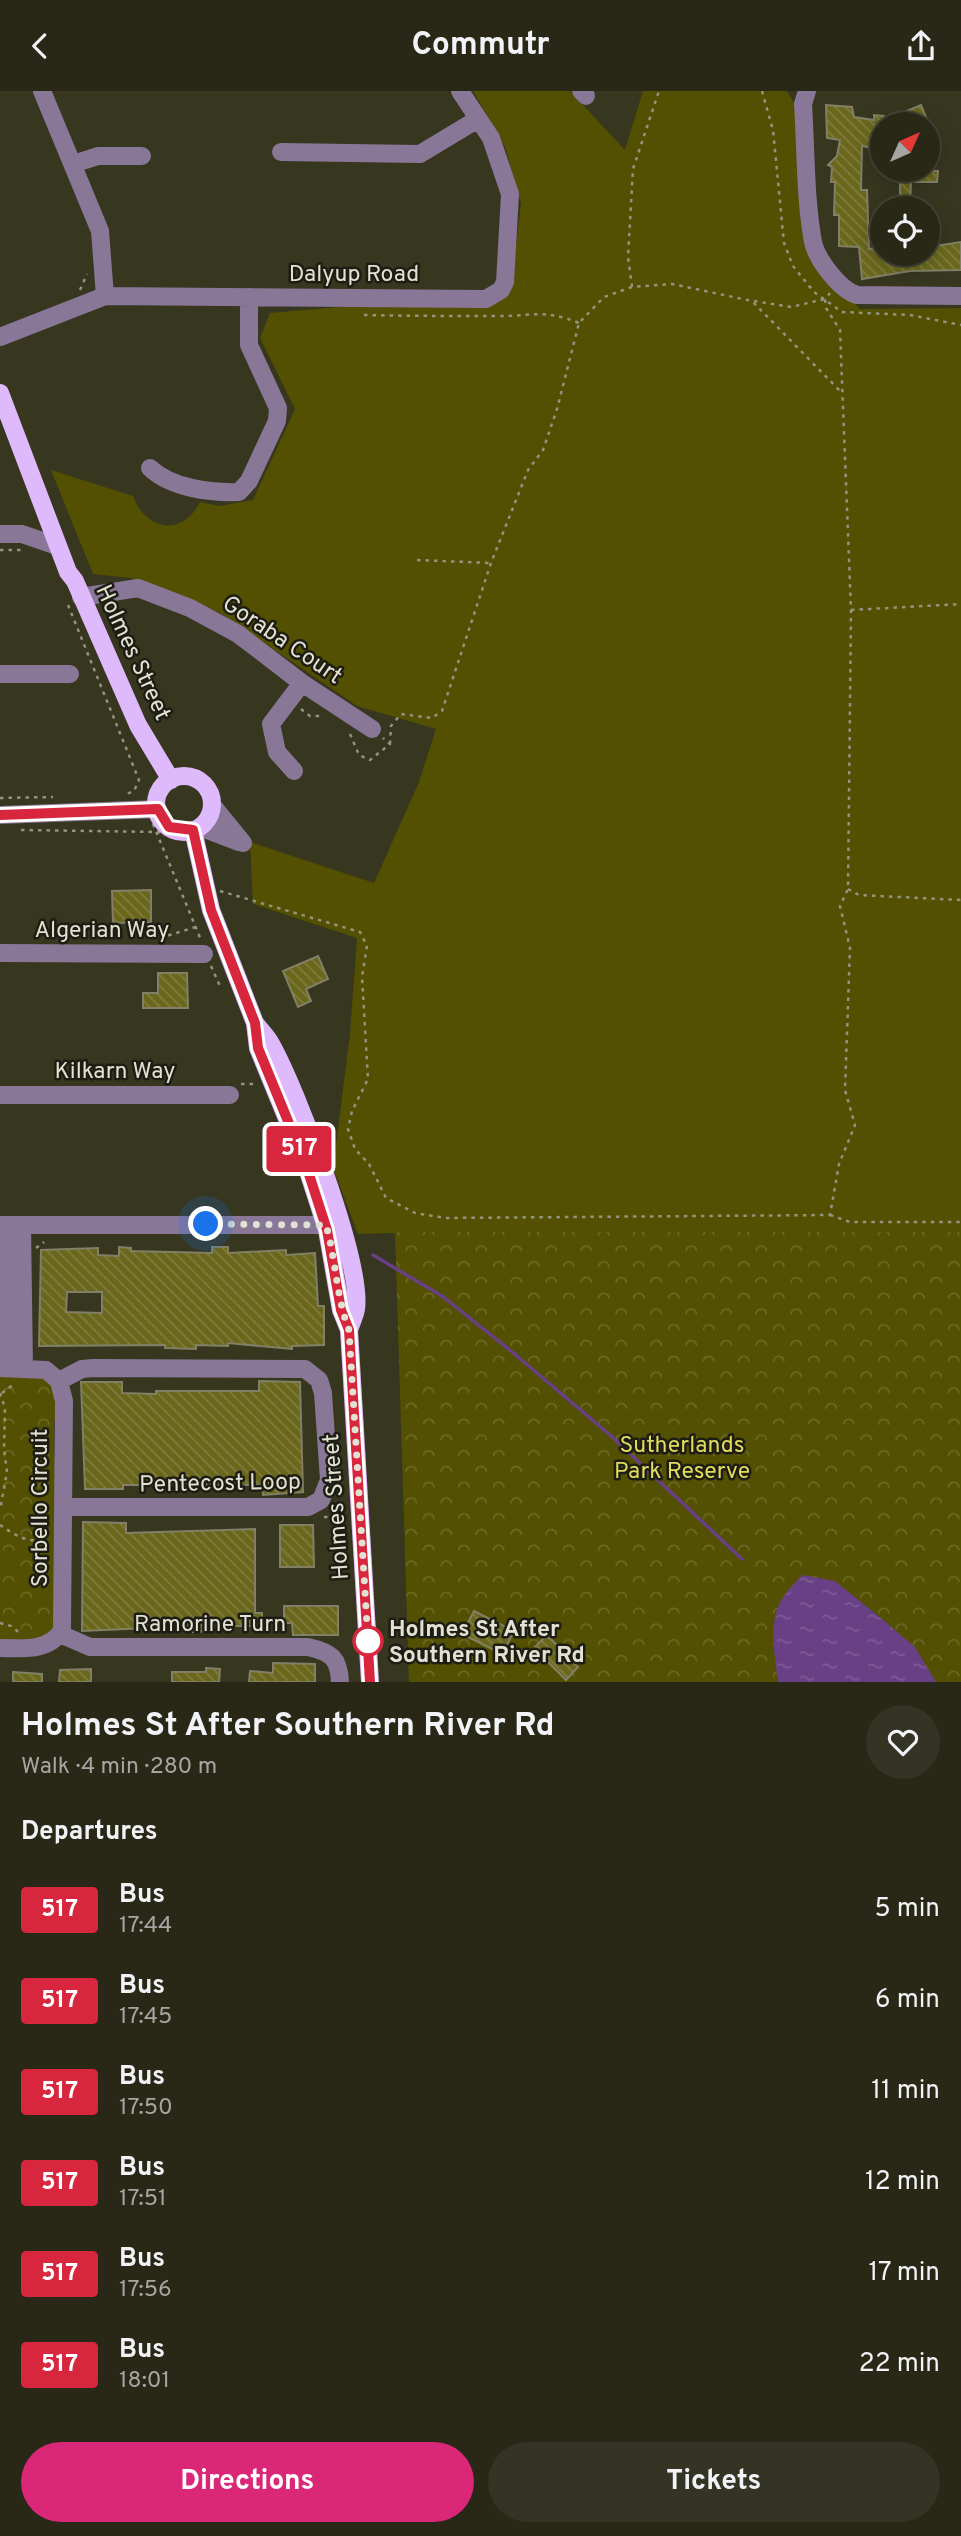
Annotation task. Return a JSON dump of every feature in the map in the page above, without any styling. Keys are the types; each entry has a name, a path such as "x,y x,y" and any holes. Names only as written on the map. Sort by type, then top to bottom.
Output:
{"main road":[{"name":"Holmes Street","path":"0,393 30,465 42,481 77,569 74,593"},
{"name":"Holmes Street","path":"30,465 32,484 74,593 138,725 171,779"},
{"path":"187,776 195,778 208,789 211,814 197,829 169,827 158,809 160,791 171,779 187,776"},
{"name":"Holmes Street","path":"197,829 211,910 255,1023 258,1048 333,1224 341,1310 349,1330 370,1682"}],"street":[{"path":"42,91 100,231 105,290"},
{"name":"Dalyup Road","path":"0,337 105,290 248,297 486,299 495,296 505,282 510,194 491,138 460,91"},
{"path":"807,91 803,104 814,244 841,284 849,293 857,295 961,296"},
{"path":"281,152 420,154 478,119"},
{"path":"73,164 98,156 142,156"},
{"path":"150,468 162,479 218,493 239,492 249,481 277,421 278,408 249,345 248,297"},
{"path":"24,540 43,511"},
{"path":"0,534 57,546"},
{"name":"Goraba Court","path":"74,593 138,587 157,593 238,634 302,683 372,729"},
{"path":"0,674 70,674"},
{"path":"293,771 277,752 271,724 302,683"},
{"path":"197,829 243,843 212,805"},
{"path":"0,815 158,809"},
{"name":"Algerian Way","path":"0,953 204,954"},
{"name":"Kilkarn Way","path":"0,1095 230,1094"},
{"path":"285,1223 326,1203"},
{"path":"59,1381 46,1370 13,1370 10,1225 333,1224"},
{"name":"Pentecost Loop","path":"59,1381 82,1369 93,1368 305,1369 319,1380 324,1392 328,1480 321,1500 308,1507 64,1507"},
{"name":"Sorbello Circuit","path":"59,1381 64,1401 64,1625 60,1635"},
{"path":"0,1648 42,1646 60,1635"},
{"name":"Ramorine Turn","path":"60,1635 90,1647 308,1647 332,1656 339,1665 340,1682"}],"path":[{"path":"632,287 628,257 633,169 659,91"},
{"path":"762,91 773,130 784,243 793,267 814,292 842,312 910,315 961,325"},
{"path":"77,296 84,283 87,264"},
{"path":"84,283 105,290"},
{"path":"349,731 359,755 370,759 390,744 391,726 401,713 432,718 442,711 491,563 528,470 546,440 579,323 604,297 632,287 672,283 791,307 825,299 841,284"},
{"path":"825,299 826,308 840,330 851,610 848,889 840,906 850,949 845,1090 855,1125 839,1164 830,1215"},
{"path":"750,300 842,393"},
{"path":"365,316 503,316 538,312 556,314 579,323"},
{"path":"0,551 24,540"},
{"path":"417,561 491,563"},
{"path":"74,593 139,780 134,790"},
{"path":"851,610 961,604"},
{"path":"289,700 310,716 336,716"},
{"path":"372,729 390,744"},
{"path":"13,830 158,832 196,927"},
{"path":"848,889 859,895 961,900"},
{"path":"219,890 360,932 367,946 362,977 368,1079 352,1111 348,1129 355,1149 369,1164 386,1199 415,1213 445,1218 830,1215 850,1222 961,1222"},
{"path":"31,1252 44,1242"},
{"path":"0,1510 8,1472 4,1449 6,1421 1,1393 13,1370"},
{"path":"318,1514 325,1518 342,1517"},
{"path":"0,1525 29,1540 44,1539 50,1533"},
{"path":"0,1623 18,1629 22,1640"}],"green space":[{"path":"473,91 570,91 625,150 643,91 787,91 794,103 809,249 860,309 961,308 961,1682 398,1261 395,1233 358,1234 333,1168 350,1034 357,938 253,904 250,842 374,883 419,782 436,729 357,706 220,613 131,578 93,574 51,470 133,496 146,517 165,525 184,521 200,502 219,506 253,500 295,409 260,338 270,313 350,306 498,303 511,287 521,204 505,147"},
{"name":"Sutherlands Park Reserve","path":"395,1232 961,1232 961,1682 409,1682"},
{"path":"0,1373 40,1375 52,1385 58,1416 54,1420 54,1456 58,1458 54,1627 42,1638 0,1641"}],"water":[{"path":"803,1575 835,1581 915,1647 936,1682 778,1682 773,1637 777,1611 782,1599"}],"building":[{"path":"826,105 852,107 854,117 870,119 870,147 862,146 861,190 867,190 870,266 940,266 940,245 961,242 961,270 910,271 862,279 859,247 839,246 839,215 834,215 835,182 831,182 832,167 828,165 837,156 840,140 827,138"},
{"path":"921,105 924,112 904,112"},
{"path":"900,182 911,182 910,196 900,196"},
{"path":"151,890 151,922 113,923 112,891"},
{"path":"318,956 328,979 306,989 311,1001 298,1007 283,971"},
{"path":"158,973 187,973 188,1008 143,1008 143,993 158,993"},
{"path":"119,1247 131,1248 131,1251 212,1253 212,1247 228,1247 228,1253 286,1250 286,1255 315,1253 318,1306 324,1306 324,1345 292,1346 292,1349 228,1343 228,1346 196,1345 196,1349 165,1348 165,1345 39,1346 41,1250 98,1248 98,1255 119,1256","holes":["67,1292 102,1292 102,1313 66,1312"]},
{"path":"259,1381 300,1382 303,1492 263,1495 262,1485 123,1485 123,1489 85,1489 81,1382 122,1382 122,1393 156,1394 156,1391 259,1391"},
{"path":"83,1522 126,1523 126,1533 255,1529 255,1613 262,1613 262,1626 208,1626 208,1631 193,1632 193,1626 82,1631"},
{"path":"280,1525 313,1525 314,1567 280,1567"},
{"path":"284,1606 338,1606 338,1635 293,1635 292,1623 284,1623"},
{"path":"474,1611 514,1631 505,1649 499,1646 496,1651 462,1634"},
{"path":"547,1635 578,1667 566,1680 534,1648"},
{"path":"273,1663 315,1664 315,1682 249,1682 250,1671 273,1673"},
{"path":"206,1668 220,1669 219,1682 172,1682 172,1672 206,1672"},
{"path":"91,1669 91,1682 59,1682 60,1670"},
{"path":"13,1672 42,1674 42,1682 13,1682"}],"waterway":[{"path":"373,1255 442,1296 511,1351 610,1435 742,1559"}],"bus line":[{"name":"517","path":"0,815 158,809 163,822 169,827 185,832 193,830 211,910 255,1023 258,1048 306,1165 327,1230 337,1273 341,1310 349,1330 370,1682"}],"place":[{"name":"Holmes St After Southern River Rd","path":"368,1641"}],"route":[{"path":"206,1224 326,1225 337,1273 341,1310 349,1330 368,1641"}]}
